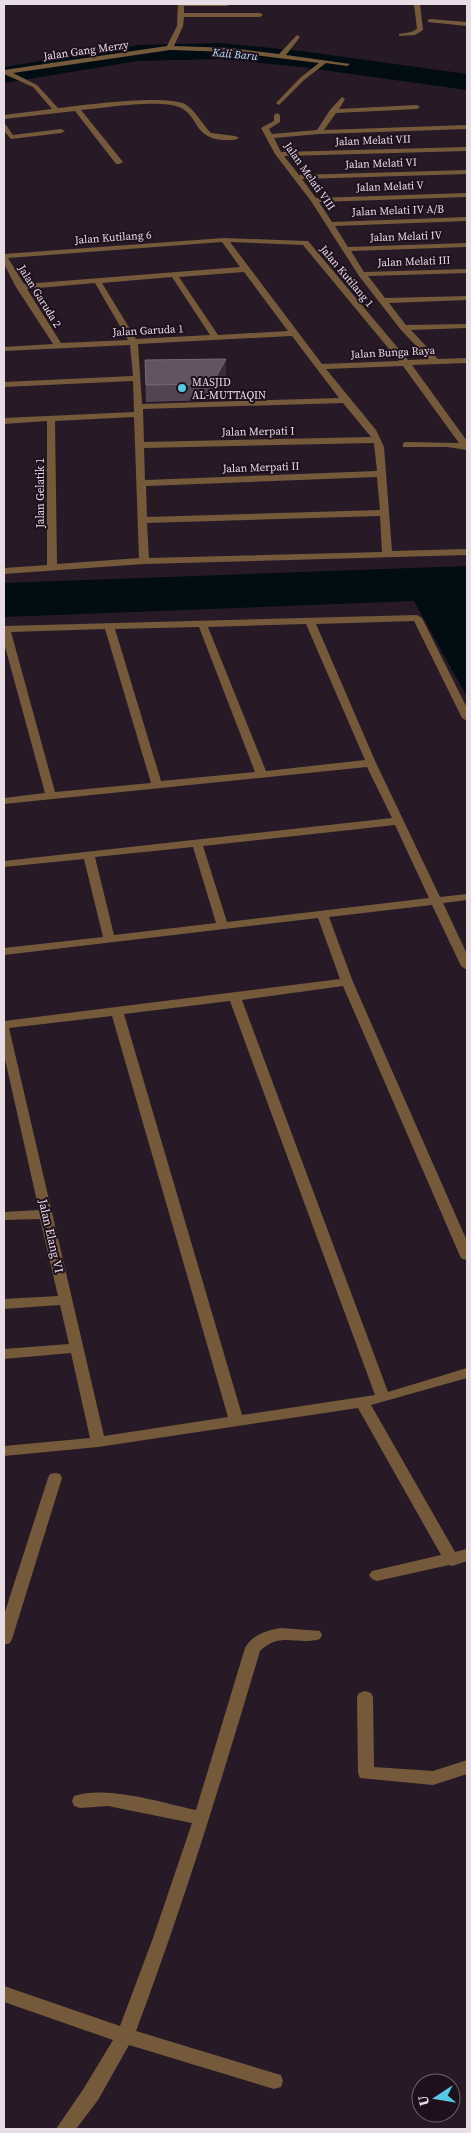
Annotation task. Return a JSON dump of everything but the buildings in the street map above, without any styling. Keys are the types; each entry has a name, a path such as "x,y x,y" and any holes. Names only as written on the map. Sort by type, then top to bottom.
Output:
{"street":[{"path":"170,48 180,26 181,4 227,4"},
{"path":"400,35 414,34 420,30 417,4"},
{"path":"180,15 260,15"},
{"path":"430,21 467,24"},
{"path":"282,55 297,37"},
{"name":"Jalan Gang Merzy","path":"5,72 170,48 231,50 347,64"},
{"path":"279,103 302,79 324,62"},
{"path":"5,72 35,86 57,111"},
{"path":"319,132 342,99"},
{"path":"4,117 120,104 176,103 182,105 208,135 234,138"},
{"path":"332,111 417,106"},
{"path":"77,109 119,162"},
{"path":"270,136 265,128 277,122 277,115"},
{"path":"4,126 11,137 62,131"},
{"name":"Jalan Melati VIII","path":"435,361 404,328 362,274 314,200 279,154 270,136 319,132 467,127"},
{"name":"Jalan Melati VII","path":"279,154 467,149"},
{"name":"Jalan Melati VI","path":"296,177 467,172"},
{"name":"Jalan Melati V","path":"314,200 467,195"},
{"name":"Jalan Melati IV A/B","path":"330,224 467,219"},
{"path":"224,240 345,400 373,432 380,446 387,554"},
{"name":"Jalan Kutilang 6","path":"4,257 224,240"},
{"name":"Jalan Kutilang 1","path":"224,240 286,240 304,243 405,362 467,447"},
{"name":"Jalan Melati IV","path":"345,249 467,245"},
{"name":"Jalan Garuda 2","path":"4,257 20,287 58,346"},
{"path":"20,287 246,269"},
{"name":"Jalan Melati III","path":"362,274 467,271"},
{"path":"174,275 215,337"},
{"path":"97,281 134,342 139,411 144,561"},
{"path":"382,300 467,298"},
{"path":"404,328 467,326"},
{"name":"Jalan Garuda 1","path":"4,349 294,333"},
{"name":"Jalan Bunga Raya","path":"320,367 467,360"},
{"path":"4,384 137,378"},
{"path":"4,421 139,411 345,400"},
{"name":"Jalan Gelatik 1","path":"51,419 52,566"},
{"name":"Jalan Merpati I","path":"140,445 376,440"},
{"path":"406,445 447,444 467,447"},
{"name":"Jalan Merpati II","path":"141,483 382,474"},
{"path":"142,520 384,513"},
{"path":"4,571 52,566 144,561 467,552"},
{"path":"51,796 4,629 417,618 467,718"},
{"path":"310,622 371,763 467,966"},
{"path":"202,623 262,774"},
{"path":"109,627 157,785"},
{"path":"4,800 371,763"},
{"path":"4,864 398,821"},
{"path":"197,843 222,926"},
{"path":"89,855 109,939"},
{"path":"4,952 467,897"},
{"path":"322,913 347,982 467,1256"},
{"path":"4,1025 235,998 347,982"},
{"path":"235,998 383,1398"},
{"path":"117,1012 236,1421"},
{"name":"Jalan Elang VI","path":"4,1029 98,1442"},
{"path":"4,1216 46,1214"},
{"path":"4,1304 66,1300"},
{"path":"4,1354 77,1348"},
{"path":"4,1451 98,1442 362,1402 383,1398 467,1373"},
{"path":"362,1402 452,1560"},
{"path":"4,1639 55,1478"},
{"path":"377,1575 452,1560 467,1555"},
{"path":"65,2129 91,2094 125,2036 162,1938 202,1818 253,1648 259,1641 272,1634 289,1632 314,1635"},
{"path":"364,1697 366,1773 433,1778 467,1767"},
{"path":"80,1801 108,1799 202,1818"},
{"path":"4,1994 125,2036 274,2081"}],"shaded area":[{"path":"467,566 467,697 414,601 4,617 4,583"}],"waterway":[{"name":"Kali Baru","path":"4,75 138,53 220,51 301,59 467,82"}],"place":[{"name":"MASJID AL-MUTTAQIN","path":"182,388"}]}
